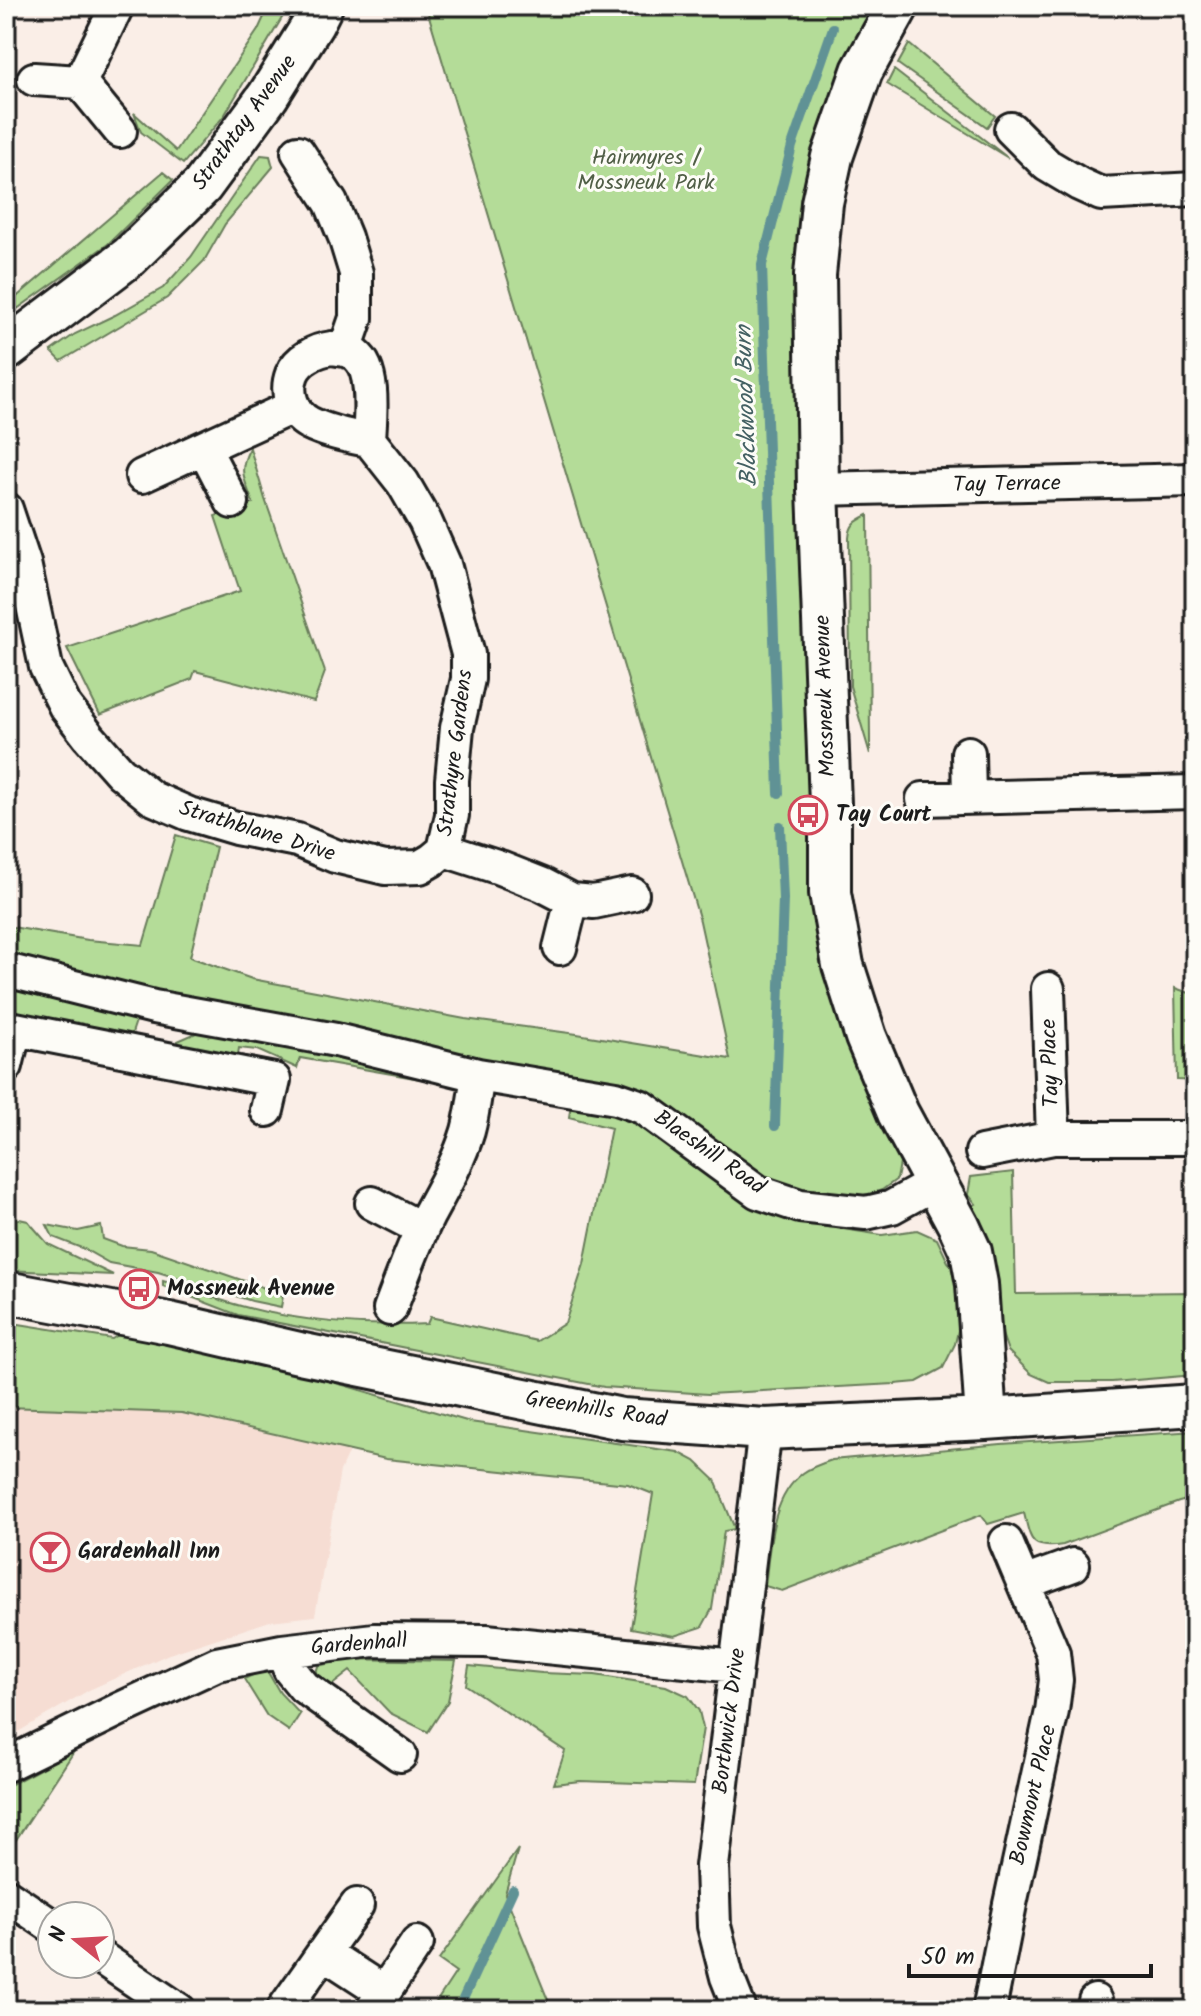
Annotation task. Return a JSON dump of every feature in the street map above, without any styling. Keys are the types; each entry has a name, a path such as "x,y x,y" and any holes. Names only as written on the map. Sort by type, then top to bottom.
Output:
{"street":[{"path":"80,82 117,6"},
{"name":"Strathtay Avenue","path":"6,350 129,257 202,186 268,96 322,6"},
{"name":"Mossneuk Avenue","path":"898,6 862,71 832,157 822,203 815,275 830,893 843,965 866,1037 898,1113 971,1252 977,1284 986,1419"},
{"path":"34,79 80,82 120,131"},
{"path":"1011,129 1047,165 1101,194 1195,189"},
{"path":"298,152 331,203 356,273 356,318 345,350"},
{"path":"317,350 345,350 356,355 364,367 371,389 369,440 308,423 292,407 292,375 301,362 317,350"},
{"path":"142,476 292,407"},
{"name":"Strathyre Gardens","path":"369,440 403,483 425,521 444,564 468,654 468,679 457,728 452,815 444,850"},
{"path":"204,448 232,502"},
{"name":"Tay Terrace","path":"818,489 1195,480"},
{"name":"Strathblane Drive","path":"6,509 15,566 46,667 65,706 120,772 152,798 189,814 236,828 297,840 335,856 385,868 420,867 444,850"},
{"path":"968,753 969,797"},
{"path":"923,799 1195,792"},
{"path":"444,850 500,868 572,900 594,902 632,894"},
{"path":"560,948 572,900"},
{"name":"Blaeshill Road","path":"6,970 154,1007 336,1040 478,1075 616,1098 642,1107 758,1192 800,1206 866,1213 892,1207 935,1183"},
{"name":"Tay Place","path":"1048,989 1053,1138"},
{"path":"144,1053 154,1007"},
{"path":"6,1066 15,1029 274,1080 267,1110"},
{"path":"390,1309 422,1229 465,1139 478,1075"},
{"name":"Tay Place","path":"982,1152 1053,1138 1195,1138"},
{"path":"372,1203 422,1229"},
{"name":"Greenhills Road","path":"6,1292 169,1323 622,1419 765,1429 1195,1405"},
{"name":"Borthwick Drive","path":"740,2010 727,1977 714,1926 712,1866 765,1429"},
{"name":"Bowmont Place","path":"989,2010 1056,1680 1053,1653 1006,1542"},
{"path":"1024,1583 1073,1565"},
{"name":"Gardenhall","path":"6,1765 217,1664 282,1651 374,1640 486,1641 736,1666"},
{"path":"282,1651 290,1670 304,1687 400,1755"},
{"path":"6,1895 36,1915"},
{"path":"283,2010 357,1905"},
{"path":"324,1953 378,2001 417,1943"},
{"path":"116,1968 179,2010"}],"shaded area":[{"path":"6,1407 182,1413 349,1451 340,1471 315,1616 270,1621 169,1654 89,1690 6,1739"}],"green space":[{"path":"269,6 289,6 224,116 183,164 141,132 134,113 176,151 258,30"},
{"name":"Hairmyres / Mossneuk Park","path":"426,6 878,6 816,153 813,871 901,1158 897,1179 882,1190 854,1200 780,1193 635,1093 6,963 6,926 88,940 143,945 176,835 216,847 190,957 252,979 465,1019 730,1059 700,921"},
{"path":"909,44 995,116 987,127 898,64"},
{"path":"894,70 1008,158 887,84"},
{"path":"261,155 270,156 273,167 225,224 204,261 167,298 61,361 51,351 75,334 163,288 191,257"},
{"path":"163,172 173,180 108,244 6,317 6,306"},
{"path":"250,448 325,672 314,702 195,671 192,679 100,715 67,648 240,591 215,516 253,503 243,469"},
{"path":"868,515 870,754 850,686 849,538 854,524"},
{"path":"6,979 134,1009 136,1021 131,1036 120,1040 6,1016"},
{"path":"1175,988 1195,995 1195,1081 1177,1080"},
{"path":"234,1027 449,1084 300,1058 297,1068 257,1050 239,1048 237,1061 178,1050 178,1041 196,1033"},
{"path":"572,1098 628,1113 834,1218 837,1228 882,1235 917,1230 937,1239 948,1262 959,1274 962,1313 955,1344 943,1368 917,1382 895,1384 708,1394 604,1387 238,1315 163,1286 163,1281 241,1306 310,1320 404,1325 427,1324 430,1317 537,1341 565,1323 584,1264 611,1128 569,1117"},
{"path":"1013,1172 1016,1294 1195,1292 1195,1375 1112,1382 1049,1382 1031,1374 1008,1351 1002,1334 997,1298 967,1209 976,1204 968,1194 971,1177"},
{"path":"6,1216 28,1221 48,1244 113,1275 6,1270"},
{"path":"47,1225 78,1231 101,1226 103,1239 122,1246 151,1249 262,1287 283,1296 281,1307 158,1272 109,1263 53,1237"},
{"path":"6,1324 112,1339 121,1333 285,1368 470,1422 678,1452 695,1461 715,1480 735,1529 724,1531 712,1609 702,1627 674,1636 631,1628 653,1494 628,1484 386,1459 182,1413 6,1407"},
{"path":"1195,1431 1195,1498 1063,1545 1052,1546 1034,1541 1024,1513 988,1524 981,1515 782,1591 765,1586 774,1525 784,1496 803,1473 825,1462 1001,1444"},
{"path":"346,1659 456,1661 448,1701 428,1732 390,1713 350,1671 331,1686 320,1683 316,1673 318,1666"},
{"path":"469,1666 595,1675 666,1686 688,1696 699,1711 703,1728 694,1785 580,1781 554,1784 565,1751 466,1685"},
{"path":"266,1669 280,1693 300,1714 289,1731 267,1716 244,1679"},
{"path":"75,1750 6,1855 6,1787"},
{"path":"518,1849 505,1894 552,2010 431,2010 456,1972 439,1960"}],"waterway":[{"name":"Blackwood Burn","path":"779,793 762,265 792,146 833,28"},
{"name":"Blackwood Burn","path":"775,1126 783,899 780,826"},
{"name":"Blackwood Burn","path":"458,2010 513,1890"}],"place":[{"name":"Tay Court","path":"808,815"},
{"name":"Mossneuk Avenue","path":"139,1289"},
{"name":"Gardenhall Inn","path":"50,1552"}]}
